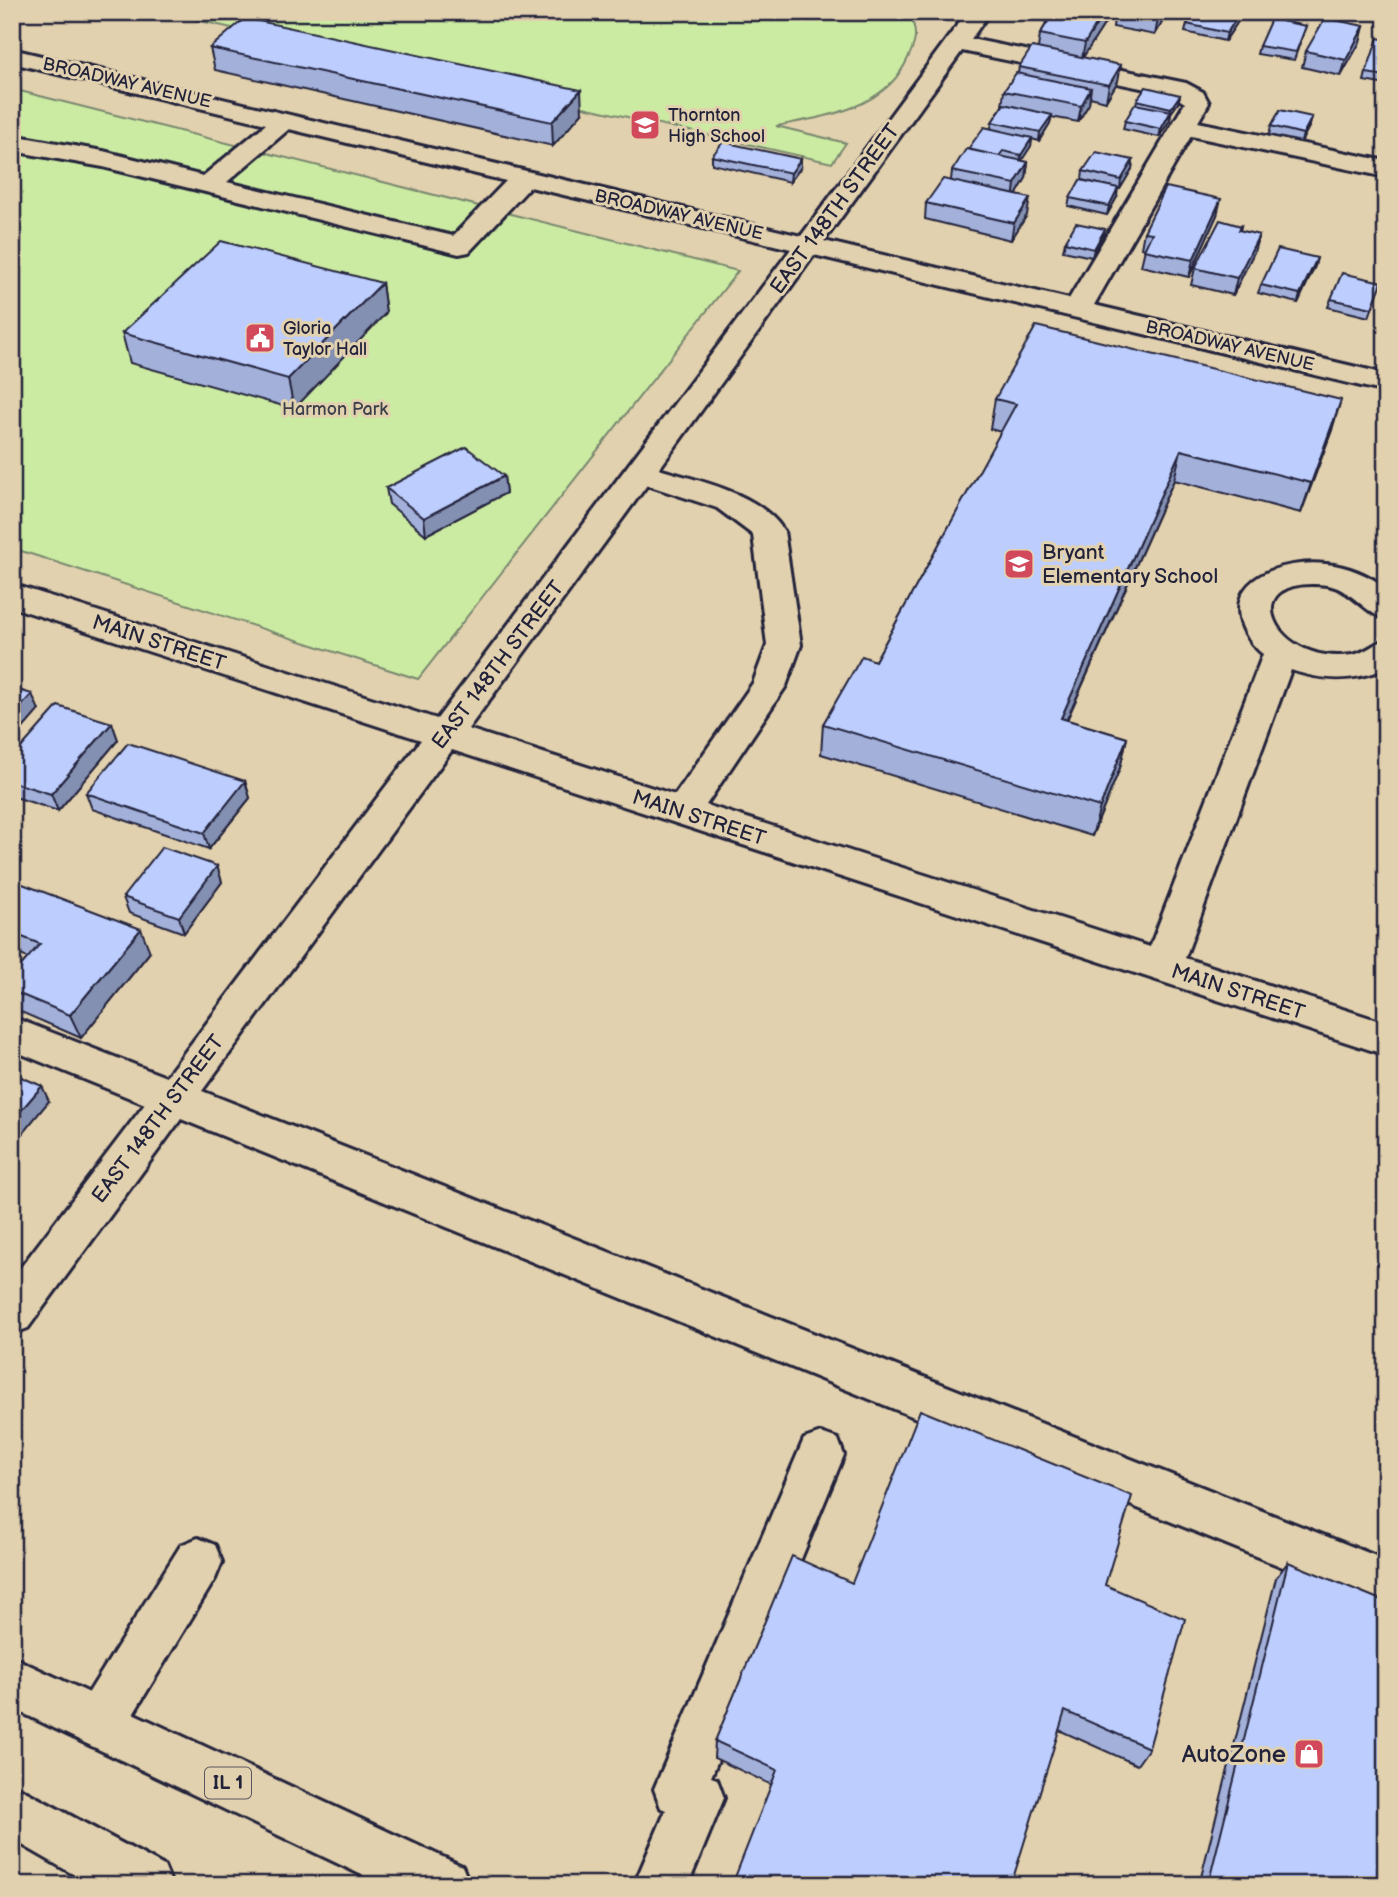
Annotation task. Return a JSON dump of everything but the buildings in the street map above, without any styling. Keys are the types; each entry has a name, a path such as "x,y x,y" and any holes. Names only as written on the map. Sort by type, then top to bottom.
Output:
{"street":[{"name":"EAST 148TH STREET","path":"12,1314 444,737 979,12"},
{"path":"956,43 1177,88 1194,97 1197,103 1077,310"},
{"name":"BROADWAY AVENUE","path":"12,56 1386,383"},
{"path":"208,185 284,121"},
{"path":"1184,127 1386,169"},
{"path":"12,143 103,159 459,246 524,178"},
{"path":"640,473 727,501 768,531 784,645 769,686 682,813"},
{"path":"1384,598 1343,579 1309,574 1278,579 1263,588 1254,601 1253,616 1259,632 1280,653 1314,665 1339,668 1361,665 1379,658 1386,651"},
{"name":"MAIN STREET","path":"12,595 444,737 1386,1039"},
{"path":"1162,967 1280,653"},
{"path":"12,1033 1386,1585"},
{"path":"661,1885 698,1798 680,1789 821,1455"},
{"path":"99,1723 198,1562"},
{"name":"IL 1","path":"12,1682 443,1885"},
{"path":"12,1810 145,1885"}],"green space":[{"path":"161,12 909,12 915,39 905,64 881,92 831,115 776,126 846,143 832,163"},
{"name":"Harmon Park","path":"12,89 738,271 418,679 12,548"}],"place":[{"name":"Thornton High School","path":"645,125"},
{"name":"Gloria Taylor Hall","path":"260,338"},
{"name":"Bryant Elementary School","path":"1019,564"},
{"name":"AutoZone","path":"1309,1754"}]}
